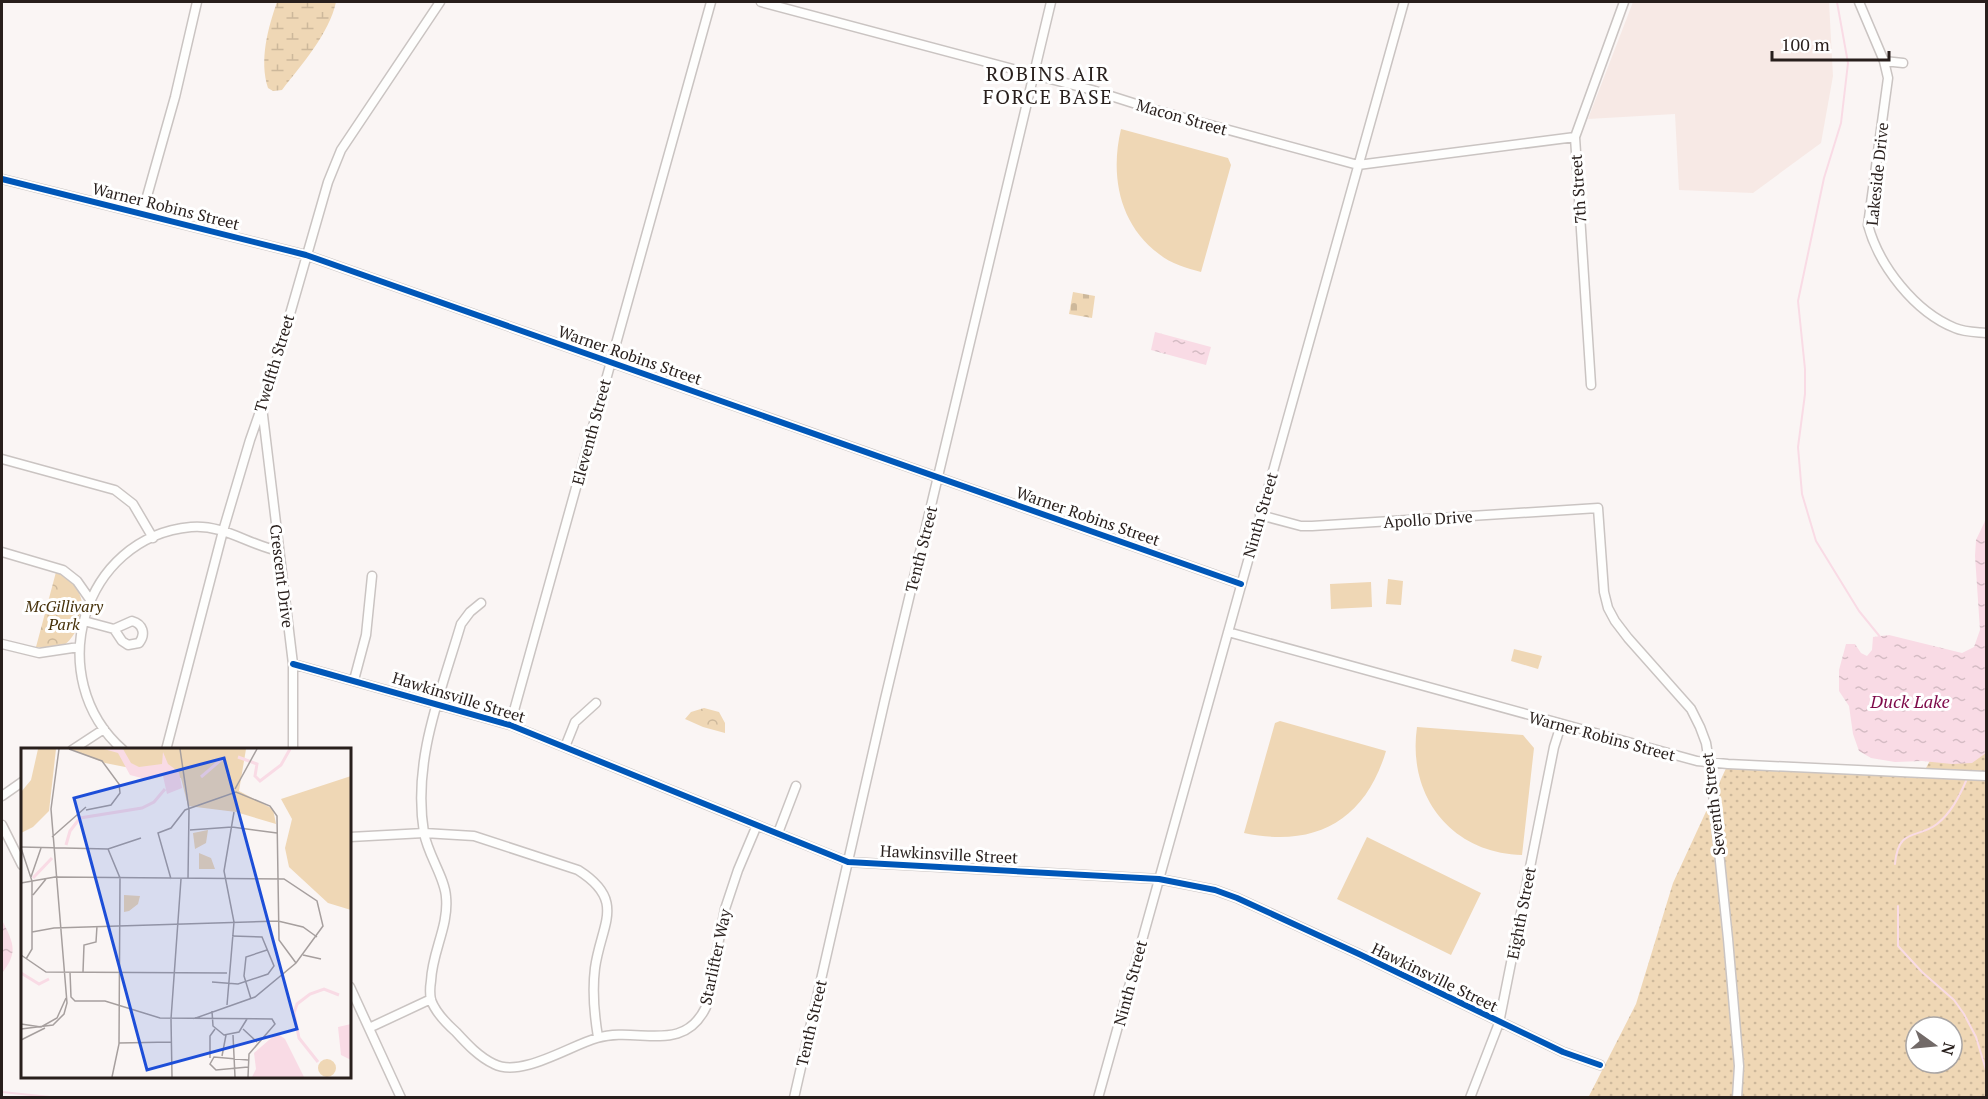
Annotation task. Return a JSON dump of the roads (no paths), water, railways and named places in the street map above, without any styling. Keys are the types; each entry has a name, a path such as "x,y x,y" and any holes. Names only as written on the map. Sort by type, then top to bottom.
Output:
{"street":[{"path":"142,214 175,97 197,2"},
{"name":"Twelfth Street","path":"167,748 223,531 271,381 328,182 341,150 440,2"},
{"name":"Eleventh Street","path":"510,725 711,2"},
{"name":"Macon Street","path":"762,2 1092,90 1155,110 1359,165 1575,137"},
{"name":"Tenth Street","path":"794,1098 885,699 1052,2"},
{"name":"Ninth Street","path":"1098,1098 1404,2"},
{"name":"7th Street","path":"1591,384 1575,137 1624,2"},
{"name":"Lakeside Drive","path":"1859,2 1884,61 1888,78 1868,225 1872,237 1891,274 1920,306 1937,320 1957,329 1986,333"},
{"path":"1884,61 1903,63"},
{"name":"Warner Robins Street","path":"2,179 306,255 1241,584"},
{"name":"Crescent Drive","path":"262,404 293,663 293,748"},
{"path":"2,459 115,490 133,504 153,538"},
{"name":"Apollo Drive","path":"1260,515 1301,526 1312,526 1598,508"},
{"name":"Seventh Street","path":"1598,508 1604,592 1614,621 1691,709 1704,735 1710,763 1739,1066 1737,1098"},
{"path":"121,748 104,729 87,697 81,673 79,647 91,601 98,586 113,566 130,551 153,538 191,527 203,526 223,531 265,549 279,552"},
{"path":"2,552 63,570 77,581 91,601"},
{"path":"354,680 366,635 372,576"},
{"path":"369,1028 431,999 432,965 447,908 446,893 424,833 422,771 424,752 461,624 481,603"},
{"path":"84,621 114,629"},
{"name":"Warner Robins Street","path":"1228,632 1697,761 1986,776"},
{"path":"2,644 39,653 79,647"},
{"name":"Hawkinsville Street","path":"293,663 510,725 848,862 1159,879 1215,890 1359,954 1499,1023 1563,1052 1600,1065"},
{"path":"565,747 574,722 597,703"},
{"name":"Eighth Street","path":"1470,1098 1499,1023 1554,747 1561,725"},
{"path":"75,748 104,729"},
{"path":"2,796 21,783"},
{"path":"778,833 796,786"},
{"path":"2,825 21,863"},
{"name":"Starlifter Way","path":"431,999 451,1028 477,1054 496,1066 513,1068 527,1065 598,1037 622,1034 672,1036 686,1032 700,1019 706,1007 725,909 757,825"},
{"path":"351,837 424,833 461,834 487,840 578,870 592,879 600,887 608,909 605,932 595,968 593,990 598,1037"},
{"path":"351,989 401,1098"}],"water":[{"path":"1155,332 1211,347 1206,365 1151,350"},
{"name":"Duck Lake","path":"1986,519 1986,753 1972,763 1952,764 1922,761 1895,762 1871,758 1859,751 1853,734 1849,706 1839,691 1839,670 1846,644 1855,644 1861,653 1867,656 1872,650 1873,637 1889,635 1962,653 1974,647 1980,630 1976,540"},
{"path":"2,920 11,941 12,953 2,973"}],"waterway":[{"path":"1837,2 1848,63 1841,123 1824,178 1798,301 1805,369 1805,394 1798,447 1802,494 1816,541 1859,611 1881,638"},
{"path":"1895,864 1900,844 1910,836 1930,829 1942,820 1954,804 1966,781"},
{"path":"1898,906 1898,946 1922,972 1954,1000 1964,1014 1976,1037 1986,1070"},
{"path":"2,1092 60,1098"}],"district":[{"name":"ROBINS AIR FORCE BASE","path":"1048,86"}],"park label":[{"name":"McGillivary Park","path":"64,615"}]}
